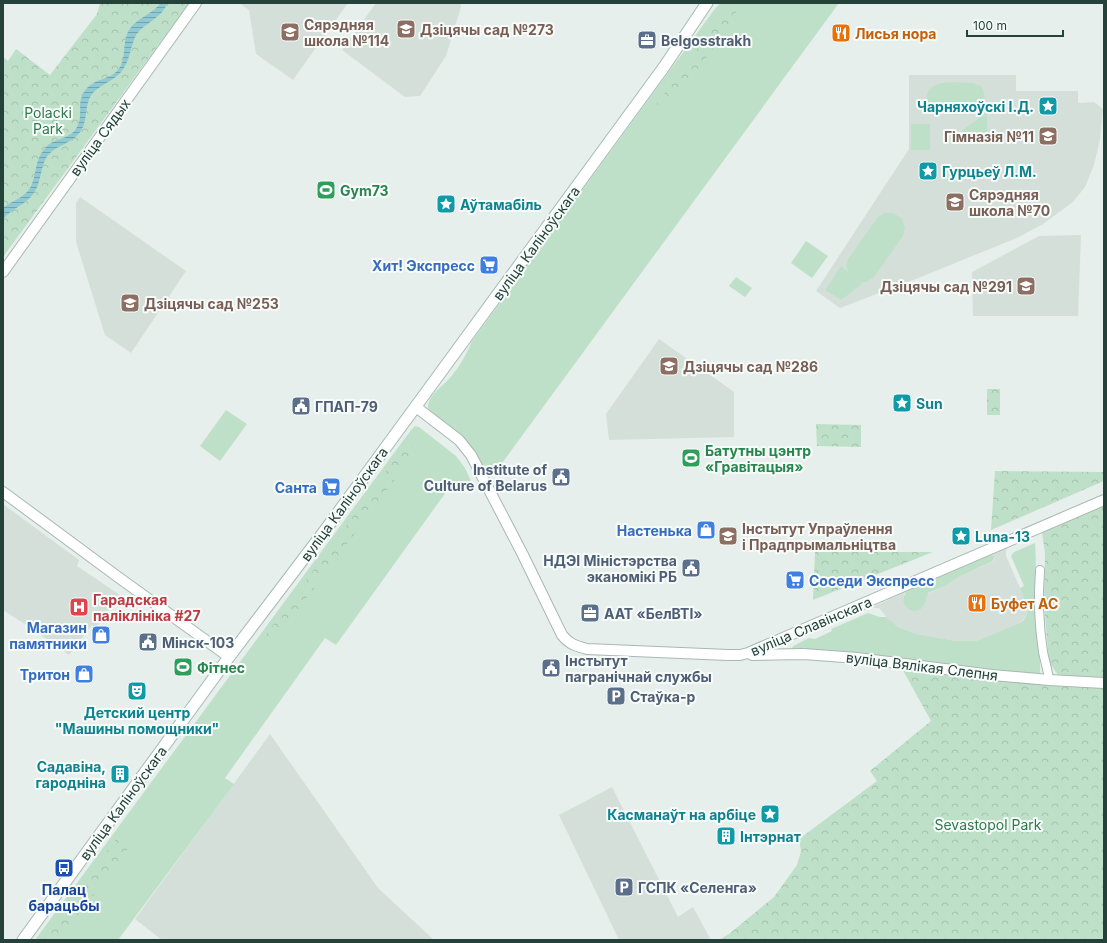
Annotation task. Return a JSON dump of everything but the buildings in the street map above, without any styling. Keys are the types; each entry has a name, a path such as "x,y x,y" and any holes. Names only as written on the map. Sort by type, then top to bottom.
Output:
{"main road":[{"name":"вуліца Каліноўскага","path":"664,67 706,3"},
{"name":"вуліца Каліноўскага","path":"22,940 229,657 416,407 664,67 715,3"}],"street":[{"name":"вуліца Сядых","path":"3,272 196,3"},
{"name":"вуліца Славінскага","path":"416,407 459,440 471,455 519,546 559,630 567,641 575,646 590,649 740,655 752,652 1104,500"},
{"path":"3,492 121,580 229,657"},
{"path":"1040,570 1040,623 1043,653 1048,669 1049,680"},
{"path":"780,640 784,654"},
{"name":"вуліца Вялікая Слепня","path":"740,655 784,654 857,658 948,670 1049,680 1104,683"}],"shaded area":[{"name":"Сярэдняя школа №114","path":"239,3 348,3 293,80 256,54 249,10"},
{"name":"Дзіцячы сад №273","path":"376,3 460,3 461,7 446,56 420,96 405,97 342,50"},
{"path":"909,75 1016,75 1016,91 1078,91 1078,103 1094,102 1103,109 1100,139 1094,165 1085,187 1073,202 1043,224 1019,237 840,308 816,291 909,149"},
{"name":"Дзіцячы сад №253","path":"80,197 186,271 131,353 105,335 76,242 76,203"},
{"name":"Дзіцячы сад №291","path":"1081,235 1078,316 973,316 972,272 1039,236"},
{"name":"Дзіцячы сад №286","path":"659,339 734,392 734,437 609,440 606,414"},
{"path":"3,504 79,560 77,566 120,595 96,628 92,625 69,655 3,610"},
{"path":"1009,547 1006,550 1006,556 1028,606 1028,612 1020,623 983,640 974,642 956,641 917,634 893,625 879,608 871,608 907,591 904,594 903,600 927,594 994,561 995,556 990,555"},
{"path":"270,734 378,888 434,940 162,940 135,919"},
{"path":"612,787 678,917 693,907 711,940 619,940 559,815"}],"green space":[{"name":"Polacki Park","path":"100,3 189,3 3,257 3,57 8,61 16,49 50,75 97,14"},
{"path":"720,3 839,3 494,474 490,476 467,442 431,412 428,408 430,400 465,357 472,341"},
{"path":"730,3 742,3 718,42 673,102 656,105"},
{"path":"940,83 972,83 981,86 985,96 981,112 942,114 933,111 927,104 927,94 930,89"},
{"path":"987,112 987,135 956,135"},
{"path":"911,124 930,124 930,150 911,150"},
{"path":"885,213 894,213 902,219 905,227 903,236 874,277 866,282 860,282 862,284 841,300 825,290 841,266 848,272 846,266 848,259 878,217"},
{"path":"806,241 828,256 812,278 791,263"},
{"path":"736,277 752,288 745,297 729,286"},
{"path":"987,389 1000,389 1000,415 987,415"},
{"path":"226,410 247,424 220,461 200,446"},
{"path":"816,424 861,425 861,447 817,446"},
{"path":"415,426 419,427 456,456 465,468 475,490 449,488 336,645 325,638 225,778 234,784 118,940 35,940 411,430"},
{"path":"407,443 417,450 277,638 265,636"},
{"path":"995,471 1104,472 1104,481 991,530"},
{"path":"1104,506 1104,679 1058,675 1049,662 1044,603 1045,554 1042,532"},
{"path":"1035,543 1036,620 1040,675 948,666 845,652 791,651 793,646 809,638 815,639 832,631 831,629 868,613 880,617 886,617 898,627 917,634 956,641 977,641 1020,623 1024,620 1028,612 1028,608 1020,588 1024,586 1011,556 1014,552"},
{"path":"815,552 933,552 813,600"},
{"path":"990,555 995,556 993,561 957,578 947,585 928,593 925,604 920,609 916,611 912,610 905,605 903,601 907,591"},
{"name":"Sevastopol Park","path":"900,665 1104,687 1104,940 719,940 729,934 774,897 797,865 801,851 799,839 877,781 870,771 931,721"},
{"path":"119,835 131,844 60,940 45,940 42,938"}],"water":[{"path":"161,3 168,3 156,18 141,29 136,35 126,64 121,72 92,94 88,103 85,122 81,131 74,138 56,148 49,154 44,162 37,187 32,195 3,219 3,208 21,197 30,188 40,156 47,146 54,141 71,134 77,127 84,92 92,84 109,77 117,71 124,56 125,40 129,30 136,22"}],"place":[{"name":"Дзіцячы сад №273","path":"406,29"},
{"name":"Сярэдняя школа №114","path":"290,32"},
{"name":"Лисья нора","path":"841,33"},
{"name":"Belgosstrakh","path":"647,40"},
{"name":"Чарняхоўскі І.Д.","path":"1048,106"},
{"name":"Гімназія №11","path":"1048,136"},
{"name":"Гурцьеў Л.М.","path":"928,171"},
{"name":"Gym73","path":"326,190"},
{"name":"Сярэдняя школа №70","path":"955,202"},
{"name":"Аўтамабіль","path":"446,204"},
{"name":"Хит! Экспресс","path":"489,265"},
{"name":"Дзіцячы сад №291","path":"1026,286"},
{"name":"Дзіцячы сад №253","path":"130,303"},
{"name":"Дзіцячы сад №286","path":"669,366"},
{"name":"Sun","path":"902,403"},
{"name":"ГПАП-79","path":"301,406"},
{"name":"Батутны цэнтр «Гравітацыя»","path":"691,458"},
{"name":"Institute of Culture of Belarus","path":"561,477"},
{"name":"Санта","path":"331,487"},
{"name":"Настенька","path":"706,530"},
{"name":"Інстытут Упраўлення і Прадпрымальніцтва","path":"728,536"},
{"name":"Luna-13","path":"961,536"},
{"name":"НДЭІ Міністэрства эканомікі РБ","path":"691,568"},
{"name":"Соседи Экспресс","path":"795,580"},
{"name":"Буфет АС","path":"977,603"},
{"name":"Гарадская паліклініка #27","path":"79,607"},
{"name":"ААТ «БелВТІ»","path":"590,613"},
{"name":"Магазин памятники","path":"101,635"},
{"name":"Мінск-103","path":"148,642"},
{"name":"Фітнес","path":"183,667"},
{"name":"Інстытут пагранічнай службы","path":"551,668"},
{"name":"Тритон","path":"84,674"},
{"name":"Детский центр \"Машины помощники\"","path":"137,691"},
{"name":"Стаўка-р","path":"616,696"},
{"name":"Садавіна, гародніна","path":"120,774"},
{"name":"Касманаўт на арбіце","path":"770,814"},
{"name":"Інтэрнат","path":"726,836"},
{"name":"Палац барацьбы","path":"64,868"},
{"name":"ГСПК «Селенга»","path":"624,887"}]}
